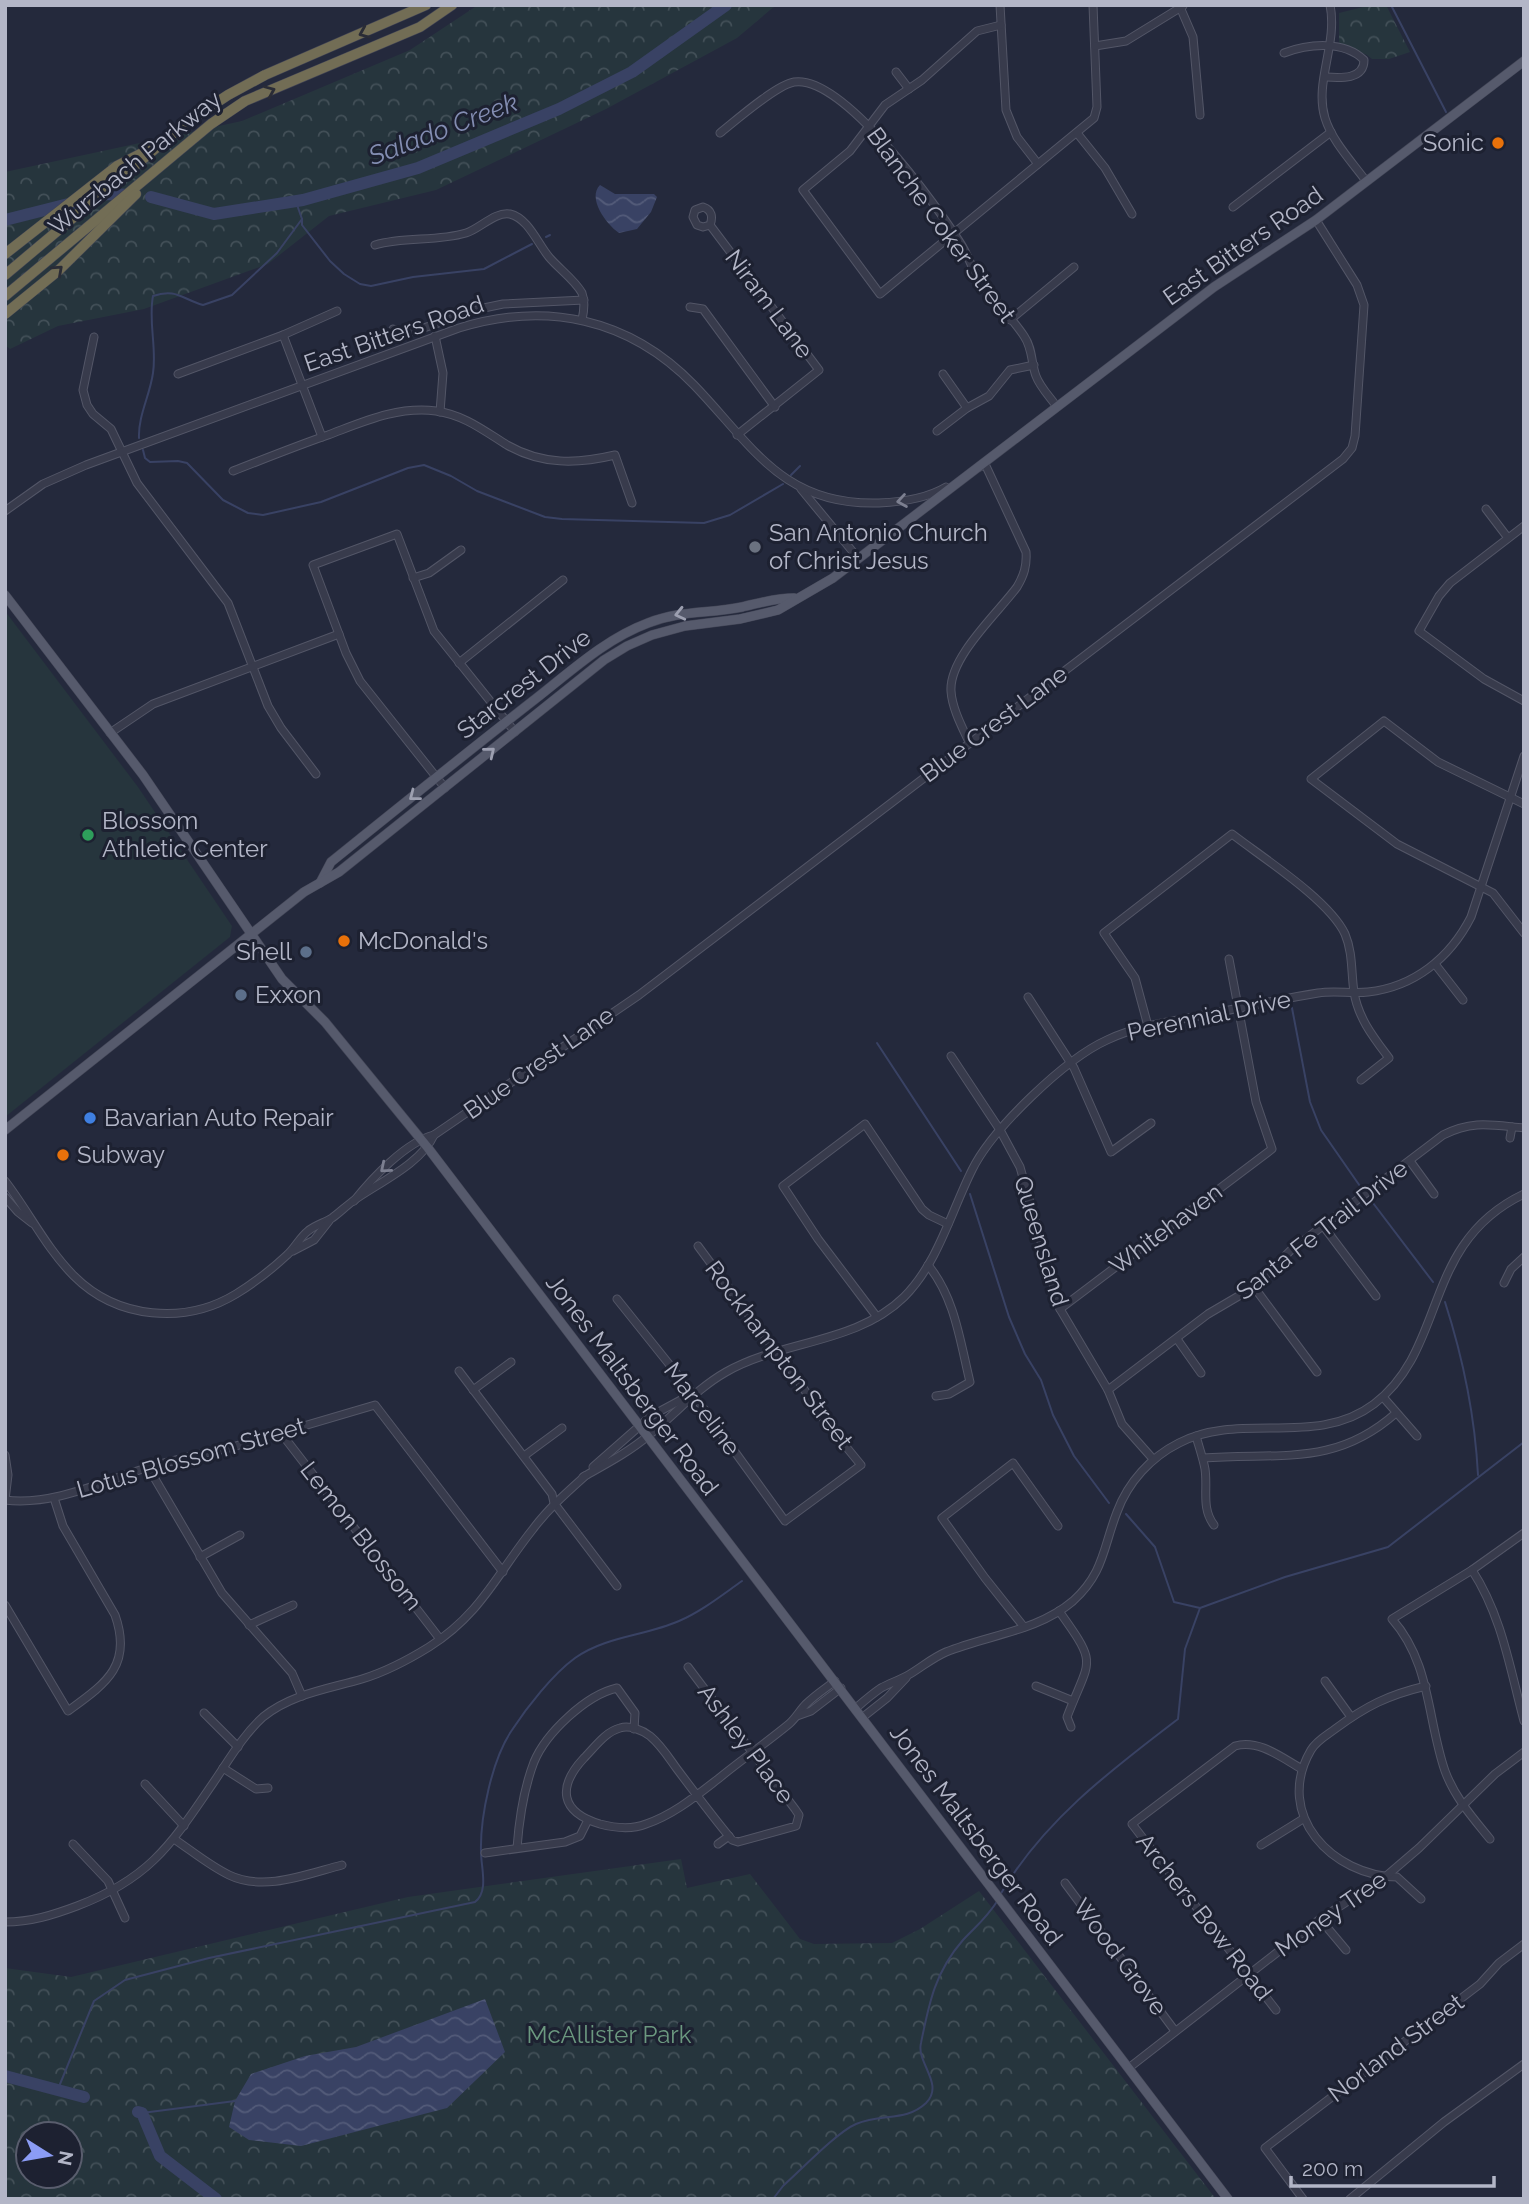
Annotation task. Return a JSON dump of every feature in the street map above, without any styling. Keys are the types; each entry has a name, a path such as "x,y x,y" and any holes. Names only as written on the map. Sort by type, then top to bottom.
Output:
{"highway":[{"name":"Wurzbach Parkway","path":"5,275 187,122 228,94 265,75 426,5"},
{"name":"Wurzbach Parkway","path":"5,296 211,124 246,101 420,27 452,5"},
{"path":"5,254 117,166 164,142"},
{"path":"5,314 59,270 164,164"}],"main road":[{"name":"East Bitters Road","path":"985,464 1215,286 1316,220 1524,61"},
{"name":"Starcrest Drive","path":"5,1130 304,892 339,872 604,660 627,646 685,625 740,619 778,610 833,578 985,464"},
{"name":"Jones Maltsberger Road","path":"5,595 143,775 282,979 326,1022 421,1138 1228,2199"},
{"name":"Starcrest Drive","path":"319,884 331,862 606,644 643,625 669,617 740,607 775,598 796,598"},
{"path":"712,610 713,622"},
{"path":"643,625 648,637"}],"street":[{"path":"1000,5 1006,110 1017,137 1038,164"},
{"path":"1001,25 977,31 929,74 885,105 850,151 803,190 880,294 1094,118 1097,107 1093,5"},
{"path":"1330,5 1331,46 1322,100 1331,132 1366,181"},
{"path":"1095,46 1126,41 1182,6 1193,37 1200,115"},
{"path":"1284,53 1316,44 1331,46 1360,56 1364,60 1361,71 1343,78 1325,77"},
{"path":"896,72 909,89"},
{"name":"Blanche Coker Street","path":"720,133 770,95 795,81 817,87 870,125 961,243 978,278 1024,336 1030,348 1037,378 1057,407"},
{"path":"1233,207 1331,132"},
{"path":"1077,134 1105,168 1132,214"},
{"path":"375,245 400,240 456,236 502,214 511,214 524,223 548,256 581,292 584,300 582,320"},
{"name":"Blue Crest Lane","path":"354,1200 370,1181 421,1138 434,1135 639,995 1343,459 1352,448 1357,422 1364,320 1363,297 1316,220"},
{"name":"Niram Lane","path":"710,225 819,370 775,407"},
{"path":"1010,320 1074,267"},
{"path":"393,330 407,333 479,309 503,304 584,300"},
{"path":"690,307 703,309 775,407 737,435"},
{"path":"178,374 283,335 337,311"},
{"name":"East Bitters Road","path":"5,511 56,477 435,337 503,316 550,314 582,320 628,337 671,364 693,384 763,462 800,488"},
{"path":"283,335 322,437"},
{"path":"94,337 83,396 93,414 111,429 138,483 228,603 268,706 316,774"},
{"path":"435,337 443,373 440,412"},
{"path":"937,431 967,408 989,396 1010,370 1034,365"},
{"path":"943,374 967,408"},
{"path":"233,471 387,414 413,410 440,412 476,424 516,450 541,459 579,462 615,455 632,503"},
{"path":"800,488 847,501 892,503 938,492 985,464 1025,550 1026,561 1024,574 1017,587 963,655 953,673 951,694 968,742"},
{"path":"800,488 858,558"},
{"path":"1486,509 1508,538"},
{"path":"1524,526 1450,583 1419,631 1484,679 1524,701"},
{"path":"445,788 360,681 313,565 397,534 434,631 515,732"},
{"path":"413,578 436,569 461,550"},
{"path":"459,663 563,580"},
{"path":"110,733 153,704 339,634"},
{"path":"1524,804 1438,762 1384,721 1311,779 1397,844 1448,872 1482,886 1497,898 1524,933"},
{"name":"Perennial Drive","path":"583,1477 639,1426 669,1404 693,1394 729,1370 749,1361 858,1327 904,1297 928,1265 972,1169 1000,1130 1070,1062 1103,1042 1149,1026 1238,1008 1325,992 1354,993 1394,987 1418,976 1435,964 1449,951 1465,929 1482,886 1524,757"},
{"path":"1149,1026 1135,978 1104,933 1232,834 1322,904 1345,934 1350,951 1354,993 1364,1022 1389,1058 1361,1080"},
{"path":"1229,959 1238,1008"},
{"path":"1435,964 1463,1000"},
{"path":"1028,997 1070,1062 1111,1152 1151,1122"},
{"name":"Whitehaven","path":"1060,1309 1272,1149 1256,1102 1238,1008"},
{"name":"Queensland","path":"951,1056 1000,1130 1020,1167 1060,1309 1108,1390 1122,1424 1153,1459"},
{"name":"Santa Fe Trail Drive","path":"1108,1390 1208,1314 1254,1287 1291,1250 1443,1136 1462,1126 1487,1123 1524,1128"},
{"path":"877,1317 783,1186 865,1124 922,1209 948,1224"},
{"path":"1510,1138 1512,1127"},
{"name":"Blue Crest Lane","path":"5,1181 25,1207 35,1226 83,1284 117,1304 146,1312 172,1314 215,1305 253,1283 288,1254 314,1240 331,1218 354,1200 376,1188 428,1148 434,1135"},
{"path":"1410,1161 1434,1194"},
{"path":"856,1708 881,1688 909,1675 943,1653 1024,1626 1059,1611 1082,1592 1097,1571 1122,1500 1136,1478 1153,1459 1179,1443 1196,1436 1232,1428 1298,1429 1324,1426 1360,1413 1383,1397 1407,1367 1460,1248 1475,1229 1493,1213 1524,1194"},
{"name":"Blue Crest Lane","path":"5,1197 35,1226"},
{"path":"1324,1227 1376,1296"},
{"name":"Rockhampton Street","path":"698,1246 776,1353 784,1359 825,1421 861,1465 785,1521"},
{"path":"1504,1283 1511,1269 1524,1257"},
{"path":"928,1265 943,1285 951,1302 970,1382 949,1394 936,1396"},
{"path":"1254,1287 1317,1372"},
{"name":"Marceline","path":"617,1300 693,1394 785,1521"},
{"path":"1177,1339 1201,1374"},
{"path":"473,1390 511,1362"},
{"path":"459,1371 552,1494 554,1503 617,1586"},
{"name":"Perennial Drive","path":"583,1477 648,1437 693,1394"},
{"path":"1383,1397 1417,1436"},
{"name":"Lotus Blossom Street","path":"5,1500 54,1498 148,1467 281,1433 374,1405 503,1572"},
{"path":"1203,1458 1239,1455 1285,1457 1321,1452 1355,1441 1396,1413"},
{"path":"524,1456 562,1428"},
{"name":"Lemon Blossom","path":"281,1433 440,1639"},
{"path":"1196,1436 1206,1472 1205,1502 1214,1525"},
{"path":"5,1455 8,1475 5,1500"},
{"path":"1024,1626 942,1518 1013,1463 1058,1525"},
{"path":"148,1467 222,1593 292,1673 303,1696"},
{"path":"5,1922 43,1918 112,1892 141,1873 174,1839 238,1746 264,1717 285,1703 303,1696 377,1674 412,1657 440,1639 471,1612 554,1503 583,1477"},
{"path":"5,1605 68,1711 110,1677 118,1659 121,1640 115,1615 63,1526 54,1498"},
{"path":"1490,1839 1463,1805 1442,1761 1426,1686 1408,1638 1392,1619 1472,1570 1524,1533"},
{"path":"200,1557 240,1535"},
{"path":"1472,1570 1495,1613 1520,1690 1524,1721"},
{"path":"249,1625 293,1605"},
{"path":"1059,1611 1083,1644 1088,1656 1085,1675 1067,1717 1071,1727"},
{"name":"Ashley Place","path":"688,1667 799,1815 799,1822 792,1829 738,1842 729,1836"},
{"path":"863,1717 887,1698 909,1675"},
{"path":"1325,1681 1351,1717"},
{"path":"718,1844 729,1836 697,1795 659,1745 634,1728 621,1728 608,1734 572,1773 566,1798 569,1807 576,1814 588,1820 622,1828 643,1826 674,1811 697,1795 797,1717 805,1705 838,1684"},
{"path":"1036,1686 1073,1701"},
{"path":"1421,1899 1397,1877 1384,1878 1325,1850 1310,1833 1303,1819 1299,1799 1303,1769 1315,1745 1351,1717 1381,1699 1426,1686"},
{"path":"517,1848 535,1759 543,1745 577,1709 596,1695 617,1688 635,1713 634,1728"},
{"path":"204,1713 238,1746"},
{"name":"Archers Bow Road","path":"1276,2010 1132,1824 1235,1746 1245,1744 1262,1747 1303,1769"},
{"name":"Money Tree","path":"1130,2067 1320,1919 1384,1878 1495,1774 1524,1752"},
{"path":"223,1768 256,1789 268,1788"},
{"path":"145,1784 184,1826"},
{"path":"1261,1845 1303,1819"},
{"path":"485,1853 575,1839 584,1832 588,1820"},
{"path":"174,1839 227,1874 252,1882 275,1881 342,1866"},
{"path":"73,1844 108,1881 125,1918"},
{"name":"Wood Grove","path":"1065,1883 1175,2031"},
{"path":"1320,1919 1346,1950"},
{"name":"Norland Street","path":"1303,2199 1265,2148 1480,1984 1499,1963 1524,1944"},
{"path":"1350,2199 1444,2122 1524,2064"}],"green space":[{"path":"478,5 776,5 737,38 606,109 436,190 329,216 268,264 144,309 58,326 10,349 5,345 5,172 242,121 410,50"},
{"path":"1371,5 1386,5 1410,52 1389,59 1372,59 1339,43 1339,13"},
{"name":"Blossom Athletic Center","path":"5,611 138,787 232,926 230,937 5,1117"},
{"name":"McAllister Park","path":"681,1859 687,1888 750,1874 800,1939 814,1944 892,1943 920,1929 979,1891 1216,2199 5,2199 5,1968 71,1977 408,1897"}],"water":[{"path":"600,185 615,194 654,194 657,197 651,212 637,229 619,233 609,224 597,204 597,190"},
{"path":"485,1999 505,2052 447,2108 301,2146 249,2140 229,2127 235,2101 251,2074 305,2056 356,2047"}],"waterway":[{"name":"Salado Creek","path":"151,197 214,214 303,200 418,168 559,109 632,72 726,5"},
{"path":"1391,5 1446,112"},
{"name":"Salado Creek","path":"5,220 108,194 133,195"},
{"path":"296,202 302,225 330,261 360,284 371,286 413,277 484,269 532,244"},
{"path":"139,438 140,422 154,364 151,315 153,296 168,293 203,305 232,295 277,253 302,219"},
{"path":"546,237 550,235"},
{"path":"143,450 145,458 150,462 187,463 223,500 248,513 263,515 321,502 408,468 424,465 477,491 545,517 562,519 704,523 730,515 783,484"},
{"path":"791,475 800,466"},
{"path":"1292,1008 1310,1102 1321,1130 1362,1189"},
{"path":"877,1043 961,1171"},
{"path":"970,1194 1009,1317 1025,1354 1041,1380 1053,1415 1074,1456 1109,1503"},
{"path":"1370,1199 1433,1282"},
{"path":"1445,1302 1467,1388 1478,1475"},
{"path":"1126,1514 1155,1547 1174,1602 1200,1608 1285,1577 1388,1547 1524,1442"},
{"path":"58,2089 94,2001 125,1980 209,1958 475,1902 483,1886 481,1838 493,1772 512,1730 541,1691 575,1658 587,1651 679,1621 704,1608 742,1581"},
{"path":"1000,1895 1037,1843 1080,1798 1178,1719 1185,1649 1200,1608"},
{"path":"773,2199 783,2186 848,2128 866,2121 910,2113 926,2103 933,2088 922,2058 921,2043 935,1989 953,1952 998,1900"},
{"path":"5,2076 84,2097"},
{"path":"142,2113 235,2101"},
{"path":"138,2112 142,2113 160,2156 216,2199"}],"place":[{"name":"Sonic","path":"1498,143"},
{"name":"San Antonio Church of Christ Jesus","path":"755,547"},
{"name":"Blossom Athletic Center","path":"88,835"},
{"name":"McDonald's","path":"344,941"},
{"name":"Shell","path":"306,952"},
{"name":"Exxon","path":"241,995"},
{"name":"Bavarian Auto Repair","path":"90,1118"},
{"name":"Subway","path":"63,1155"}]}
